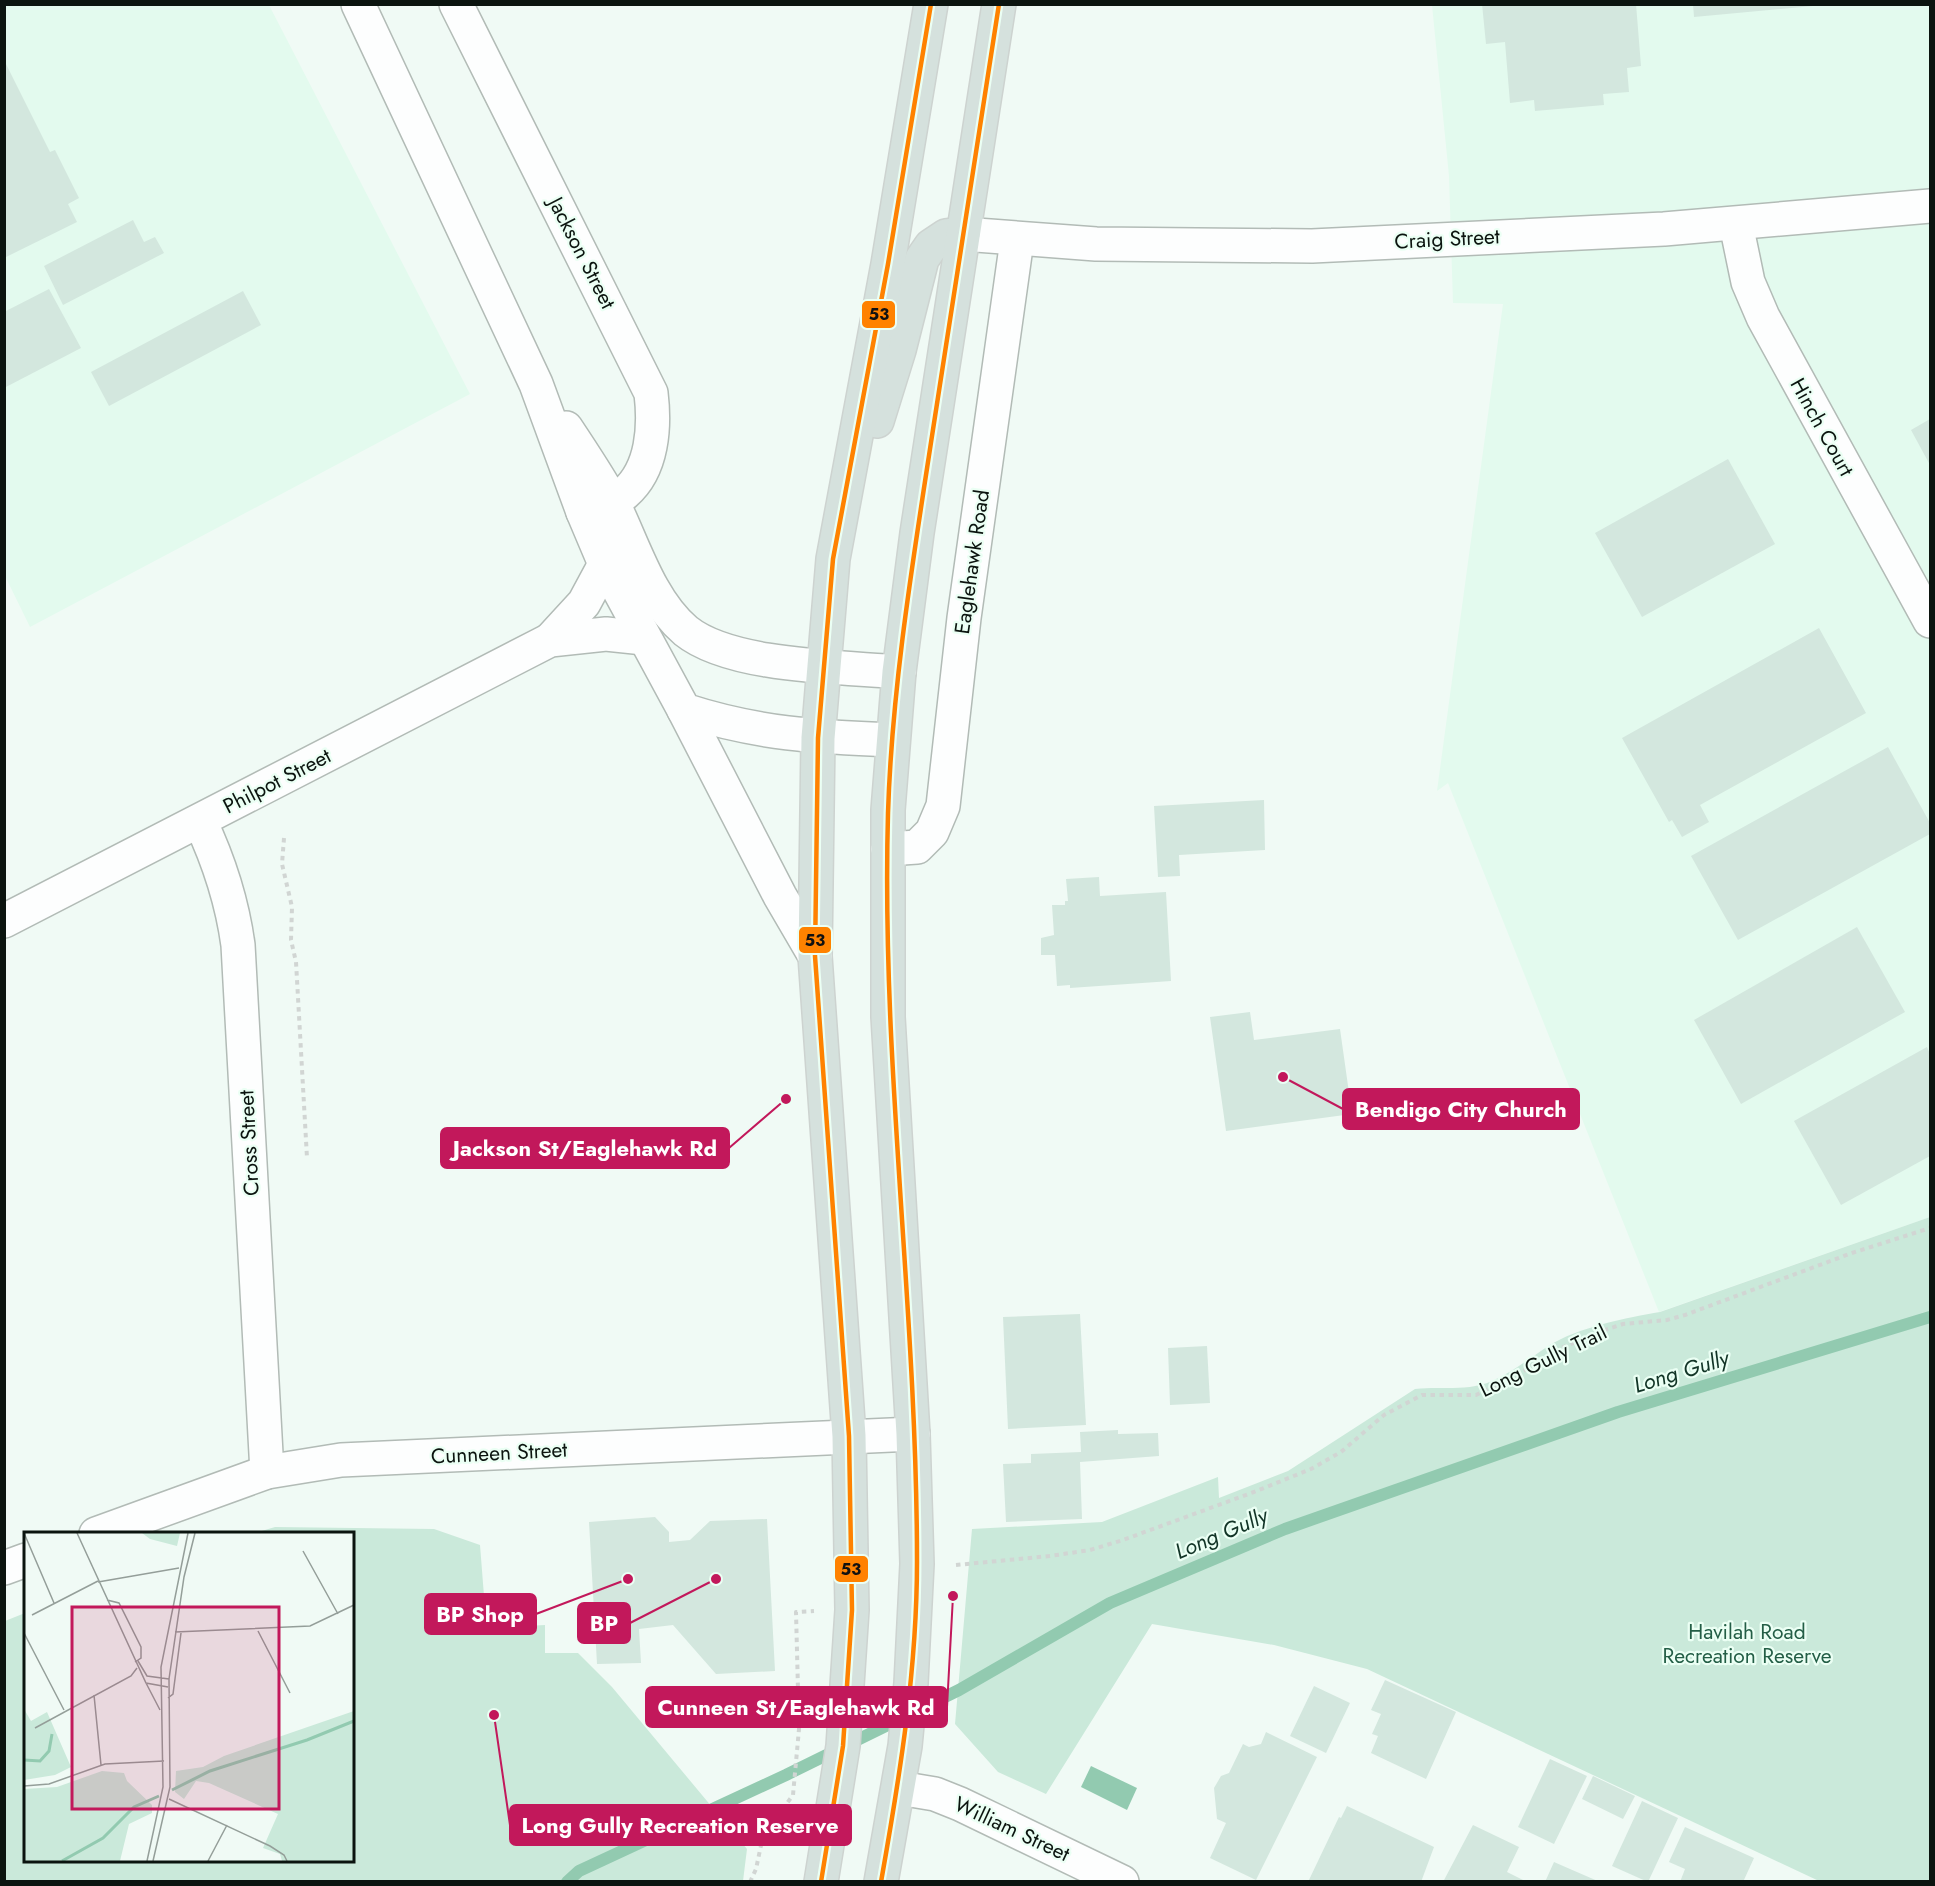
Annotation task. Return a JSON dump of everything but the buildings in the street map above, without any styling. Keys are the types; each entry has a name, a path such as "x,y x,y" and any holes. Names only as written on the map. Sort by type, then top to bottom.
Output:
{"main road":[{"path":"821,1881 839,1778 846,1716 852,1610 849,1436 815,956 818,738 822,666 832,560 888,264 931,4"},
{"path":"881,1881 905,1746 911,1683 917,1564 913,1434 888,1017 903,848 893,740 899,672 999,4"},
{"path":"832,560 899,350 922,259 931,246 946,236 963,234"}],"street":[{"path":"358,4 536,384 596,472 597,507 605,564 684,710 780,896 815,956"},
{"name":"Jackson Street","path":"456,4 651,393 654,416 650,451 640,474 626,492 597,507"},
{"name":"Craig Street","path":"963,234 1017,240 1187,246 1312,246 1736,225 1930,206"},
{"name":"Hinch Court","path":"1736,225 1748,282 1763,317 1930,621"},
{"name":"Eaglehawk Road","path":"903,848 932,832 943,806 964,618 1017,240"},
{"path":"597,507 685,630 711,644 745,655 822,666 899,672"},
{"name":"Philpot Street","path":"4,921 550,640 584,603 605,564"},
{"name":"Philpot Street","path":"550,640 598,634 644,638"},
{"path":"684,710 739,727 818,738 893,740"},
{"name":"Cross Street","path":"200,821 221,870 234,914 238,945 267,1472"},
{"name":"Cunneen Street","path":"99,1532 267,1472 341,1460 913,1434"},
{"path":"4,1568 24,1561"},
{"name":"William Street","path":"899,1788 935,1794 960,1804 1122,1881"}],"path":[{"path":"284,838 282,864 292,907 291,940 296,962 307,1158"},
{"name":"Long Gully Trail","path":"963,1565 1090,1550 1123,1540 1254,1492 1311,1468 1341,1452 1384,1415 1422,1395 1476,1395 1515,1377 1559,1349 1599,1332 1623,1324 1667,1320 1685,1315 1852,1253 1930,1228"},
{"path":"750,1881 765,1830 792,1800 799,1739 796,1612 820,1610"}],"shaded area":[{"path":"5,5 269,5 470,394 30,627 5,576"},
{"path":"1432,5 1930,5 1930,1217 1659,1312 1448,783 1437,791 1503,304 1453,303 1449,176"},
{"path":"1091,1766 1137,1788 1127,1810 1081,1787"}],"green space":[{"name":"Havilah Road Recreation Reserve","path":"1930,1217 1930,1881 1819,1881 1367,1669 1274,1645 1152,1624 1046,1794 998,1772 955,1724 972,1529 1102,1522 1218,1477 1219,1498 1288,1471 1415,1389 1464,1388 1492,1381 1574,1333 1618,1320 1660,1312"},
{"path":"275,1527 434,1529 480,1545 484,1596 509,1596 510,1627 545,1625 545,1653 578,1653 612,1687 747,1849 743,1881 5,1881 5,1621 24,1613 24,1862 354,1862 354,1532 258,1532"}],"waterway":[{"name":"Long Gully","path":"567,1882 579,1871 786,1775 959,1690 1110,1603 1285,1529 1618,1412 1930,1317"}],"transit line":[{"name":"53","path":"821,1882 843,1746 852,1610 849,1436 815,956 818,738 833,559 888,264 931,4"},
{"name":"53","path":"881,1882 895,1802 911,1682 917,1561 911,1374 890,1000 887,907 890,766 911,577 999,4"}],"place":[{"name":"Bendigo City Church","path":"1283,1077"},
{"name":"Jackson St/Eaglehawk Rd","path":"786,1099"},
{"name":"BP Shop","path":"628,1579"},
{"name":"BP","path":"716,1579"},
{"name":"Cunneen St/Eaglehawk Rd","path":"953,1596"},
{"name":"Long Gully Recreation Reserve","path":"494,1715"}]}
